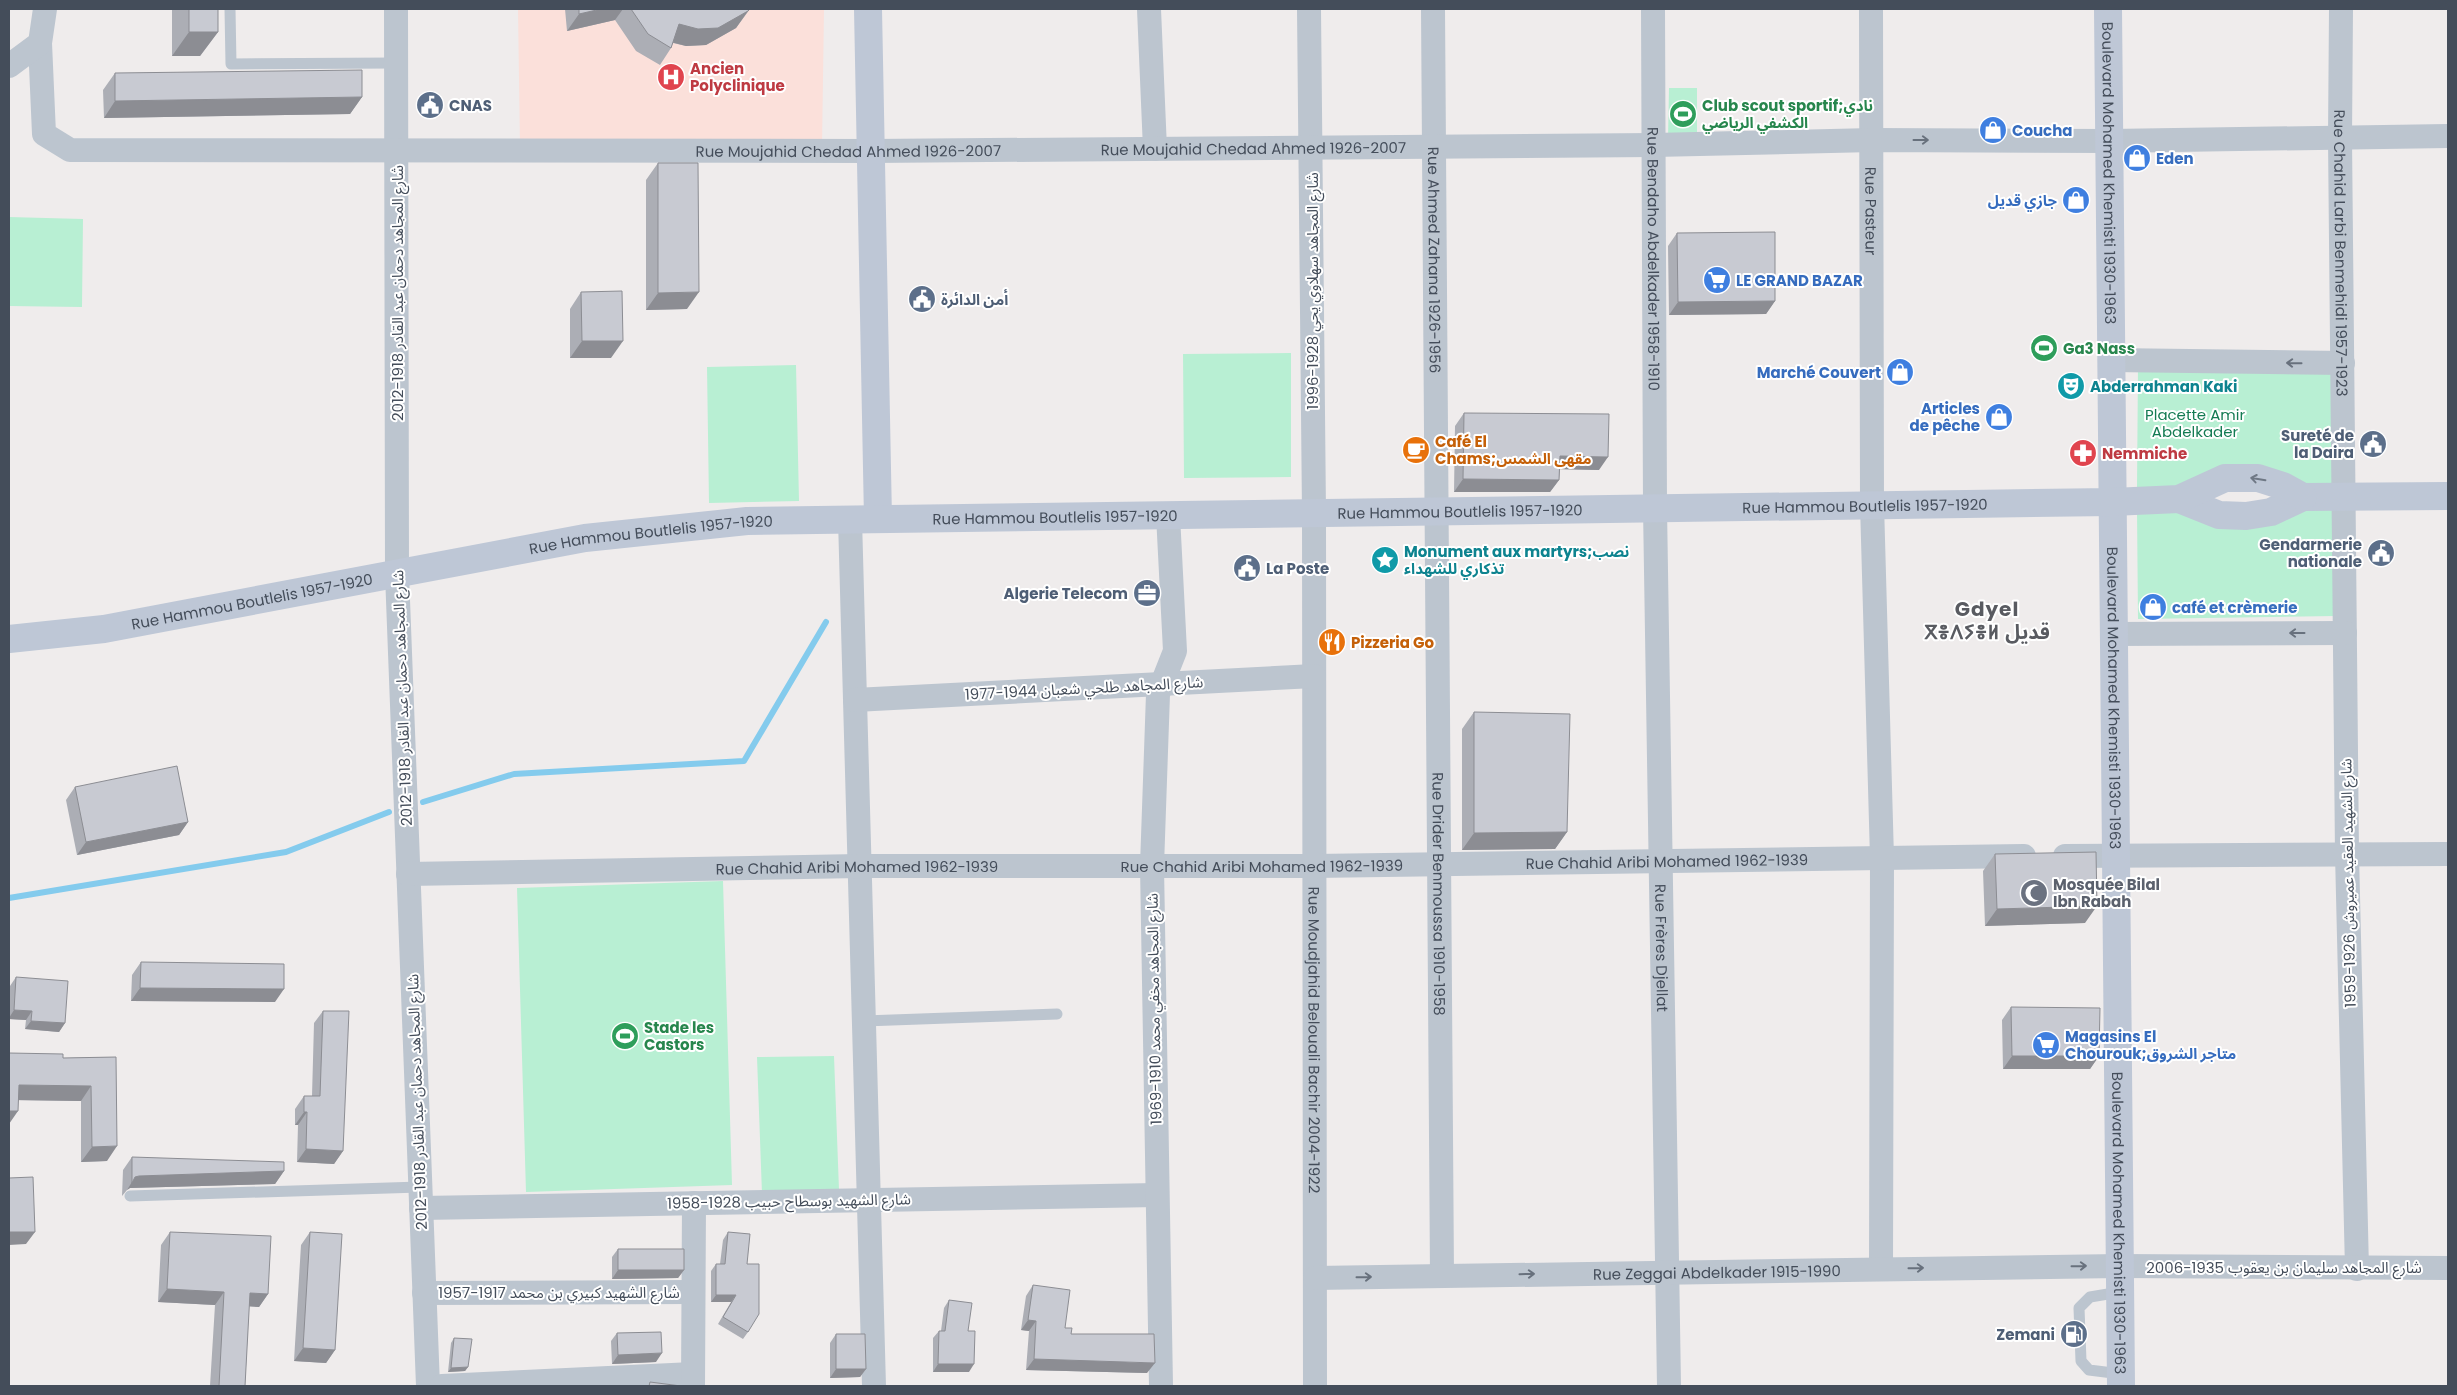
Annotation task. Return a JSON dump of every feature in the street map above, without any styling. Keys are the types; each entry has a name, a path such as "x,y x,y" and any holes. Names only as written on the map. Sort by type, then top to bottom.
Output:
{"main road":[{"path":"868,9 878,519"},
{"name":"Boulevard Mohamed Khemisti 1930-1963","path":"2108,9 2121,1380"},
{"path":"2179,499 2225,478 2258,478 2283,486 2303,497"},
{"path":"2179,499 2219,514 2246,516 2271,512 2303,497 2448,496"},
{"name":"Rue Hammou Boutlelis 1957-1920","path":"9,639 104,629 585,538 747,521 2112,502 2179,499"}],"street":[{"path":"9,66 40,43 44,9"},
{"name":"شارع المجاهد دحمان عبد القادر 1918-2012","path":"396,9 397,574 428,1386"},
{"path":"1150,9 1155,149"},
{"name":"شارع المجاهد سهلاوي يحي 1928-1996","path":"1309,9 1314,513"},
{"name":"Rue Ahmed Zahana 1926-1956","path":"1433,9 1437,511"},
{"name":"Rue Bendaho Abdelkader 1958-1910","path":"1652,9 1655,508"},
{"name":"Rue Pasteur","path":"1871,9 1873,140 1872,504 1882,858 1881,1269"},
{"name":"Rue Chahid Larbi Benmehidi 1957-1923","path":"2341,9 2340,138 2345,496"},
{"name":"Rue Moujahid Chedad Ahmed 1926-2007","path":"40,43 44,134 70,150 871,152 1654,145 1873,140 2110,141 2448,136"},
{"path":"2111,360 2343,363"},
{"name":"شارع الشهيد العقيد عميروش 1926-1959","path":"2345,496 2346,854 2357,1269"},
{"name":"Rue Frères Djellat","path":"1655,508 1668,1386"},
{"name":"Rue Drider Benmoussa 1910-1958","path":"1437,511 1442,1276"},
{"name":"Rue Moudjahid Belouali Bachir 2004-1922","path":"1314,513 1316,1386"},
{"name":"شارع المجاهد مخفي محمد 1910-1969","path":"1161,1386 1152,866 1158,694 1175,651 1168,515"},
{"path":"850,519 874,1386"},
{"path":"2113,634 2345,633"},
{"name":"شارع المجاهد طلحي شعبان 1944-1977","path":"855,700 1314,676"},
{"name":"Rue Chahid Aribi Mohamed 1962-1939","path":"408,874 860,866 1314,866 2116,855 2448,854"},
{"name":"شارع الشهيد بوسطاح حبيب 1928-1958","path":"420,1197 694,1203 1158,1195"},
{"path":"442,1386 693,1380 694,1203"},
{"name":"شارع المجاهد سليمان بن يعقوب 1935-2006","path":"2120,1279 2357,1269 2448,1268"},
{"name":"Rue Zeggai Abdelkader 1915-1990","path":"1315,1278 1881,1269 2120,1279"},
{"name":"شارع الشهيد كبيري بن محمد 1917-1957","path":"424,1293 693,1292"}],"lane":[{"path":"230,9 231,64 396,62"},
{"path":"864,1021 1057,1014"},
{"path":"130,1196 420,1197"},
{"path":"2120,1279 2090,1297 2079,1308 2081,1362 2088,1370 2121,1380"}],"shaded area":[{"name":"Ancien Polyclinique","path":"518,9 824,9 822,146 520,146"}],"green space":[{"name":"Club scout sportif;نادي الكشفي الرياضي","path":"1669,88 1697,88 1697,140 1668,139"},
{"path":"9,217 83,219 82,307 9,306"},
{"path":"1291,353 1291,477 1184,478 1183,354"},
{"path":"796,365 799,501 709,503 707,367"},
{"name":"Placette Amir Abdelkader","path":"2138,366 2337,367 2338,488 2137,488"},
{"path":"2337,509 2335,616 2138,619 2137,510"},
{"name":"Stade les Castors","path":"723,881 732,1185 526,1192 517,888"},
{"path":"834,1056 839,1190 762,1194 757,1057"}],"building":[{"path":"189,9 218,9 218,32 189,32"},
{"path":"579,9 601,9 579,14"},
{"path":"631,9 750,9 718,28 698,29 679,24 671,48 648,34"},
{"path":"362,70 362,97 115,101 115,73"},
{"path":"658,163 698,163 699,292 658,293"},
{"name":"LE GRAND BAZAR","path":"1775,232 1775,301 1678,302 1677,233"},
{"path":"622,291 623,341 582,341 581,292"},
{"path":"1464,413 1609,414 1608,457 1560,456 1559,480 1463,479"},
{"path":"1474,712 1570,714 1567,832 1474,833"},
{"path":"177,766 188,822 86,842 75,787"},
{"name":"Mosquée Bilal Ibn Rabah","path":"2096,852 2097,906 1997,909 1995,854"},
{"path":"141,962 284,964 284,989 140,988"},
{"path":"16,977 68,981 65,1023 31,1021 32,1011 14,1010"},
{"name":"Magasins El Chourouk;متاجر الشروق","path":"2011,1007 2100,1008 2099,1056 2012,1056"},
{"path":"323,1011 349,1011 343,1151 306,1149 307,1112 304,1112 304,1096 320,1096"},
{"path":"9,1053 63,1054 63,1058 116,1057 117,1146 92,1147 91,1086 19,1085 18,1111 9,1111"},
{"path":"132,1157 284,1162 284,1171 139,1176 135,1177 132,1183"},
{"path":"33,1177 35,1232 9,1232 9,1178"},
{"path":"170,1232 271,1236 268,1294 250,1293 245,1386 219,1386 224,1292 167,1289"},
{"path":"310,1232 342,1234 335,1350 303,1348"},
{"path":"728,1232 750,1234 747,1264 759,1264 759,1314 748,1332 723,1317 736,1295 716,1295 716,1264 725,1264"},
{"path":"618,1249 684,1249 684,1270 618,1270"},
{"path":"1033,1285 1070,1290 1065,1328 1072,1328 1071,1334 1154,1334 1155,1363 1034,1359 1036,1321 1028,1320"},
{"path":"949,1300 972,1303 968,1331 975,1331 974,1364 938,1364 939,1331 945,1331"},
{"path":"661,1332 662,1353 618,1355 617,1333"},
{"path":"836,1334 865,1334 866,1369 836,1369"},
{"path":"454,1338 472,1339 468,1367 451,1368"},
{"path":"650,1382 681,1386 649,1386"}],"waterway":[{"path":"423,802 514,774 744,761 826,622"},
{"path":"9,898 286,852 389,812"}],"place":[{"name":"Ancien Polyclinique","path":"671,77"},
{"name":"CNAS","path":"430,105"},
{"name":"Club scout sportif;نادي الكشفي الرياضي","path":"1683,114"},
{"name":"Coucha","path":"1993,130"},
{"name":"Eden","path":"2137,158"},
{"name":"جازي قديل","path":"2076,200"},
{"name":"LE GRAND BAZAR","path":"1717,280"},
{"name":"أمن الدائرة","path":"922,299"},
{"name":"Ga3 Nass","path":"2044,348"},
{"name":"Marché Couvert","path":"1900,372"},
{"name":"Abderrahman Kaki","path":"2071,386"},
{"name":"Articles de pêche","path":"1999,417"},
{"name":"Sureté de la Daira","path":"2373,444"},
{"name":"Café El Chams;مقهى الشمس","path":"1416,450"},
{"name":"Nemmiche","path":"2083,453"},
{"name":"Gendarmerie nationale","path":"2381,553"},
{"name":"Monument aux martyrs;نصب تذكاري للشهداء","path":"1385,560"},
{"name":"La Poste","path":"1247,568"},
{"name":"Algerie Telecom","path":"1147,593"},
{"name":"café et crèmerie","path":"2153,607"},
{"name":"Pizzeria Go","path":"1332,642"},
{"name":"Mosquée Bilal Ibn Rabah","path":"2034,893"},
{"name":"Stade les Castors","path":"625,1036"},
{"name":"Magasins El Chourouk;متاجر الشروق","path":"2046,1045"},
{"name":"Zemani","path":"2074,1334"}],"district":[{"name":"Gdyel ⴳⴻⴷⵢⴻⵍ قديل","path":"1987,620"}]}
